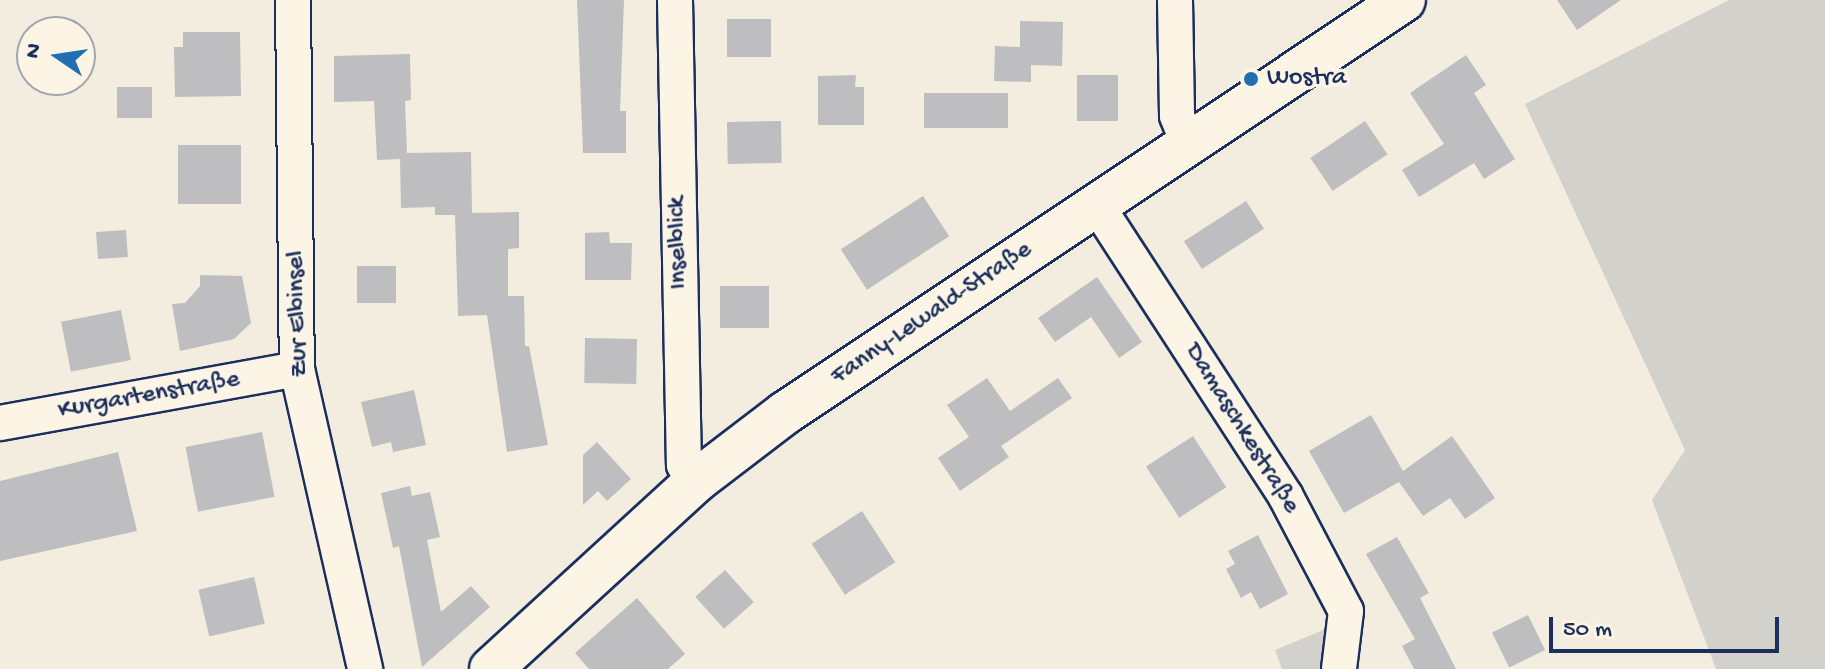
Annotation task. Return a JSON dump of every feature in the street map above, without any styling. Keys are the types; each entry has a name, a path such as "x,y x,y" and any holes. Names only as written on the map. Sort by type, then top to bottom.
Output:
{"street":[{"name":"Zur Elbinsel","path":"293,0 297,369 365,669"},
{"name":"Inselblick","path":"675,0 684,465 696,481"},
{"path":"1175,0 1177,116 1188,143"},
{"name":"Fanny-Lewald-Straße","path":"491,669 696,481 785,413 1404,0"},
{"name":"Damaschkestraße","path":"1096,204 1285,495 1346,611 1339,669"},
{"name":"Kurgartenstraße","path":"0,423 297,369"}],"shaded area":[{"path":"1729,0 1825,0 1825,669 1716,669 1652,500 1685,450 1525,104"},
{"path":"1333,626 1328,669 1282,669 1275,650"}],"building":[{"path":"577,0 624,0 620,111 626,111 626,153 583,153"},
{"path":"1557,0 1621,0 1577,30"},
{"path":"727,19 771,19 771,57 727,57"},
{"path":"1020,21 1063,22 1062,66 1031,65 1031,82 994,81 995,46 1020,47"},
{"path":"183,32 240,32 241,96 175,97 174,47 183,47"},
{"path":"410,54 411,100 405,101 407,153 471,152 472,213 519,212 519,248 508,249 508,296 524,296 525,346 529,346 548,445 507,452 487,315 458,316 455,215 435,215 435,207 401,208 400,159 377,160 374,101 334,102 334,56"},
{"path":"1466,55 1486,85 1474,93 1515,159 1484,179 1474,163 1419,197 1402,170 1444,144 1410,93"},
{"path":"856,75 855,87 864,87 864,125 818,125 818,76"},
{"path":"1077,75 1118,75 1118,121 1077,121"},
{"path":"117,87 152,87 152,118 117,118"},
{"path":"924,93 1008,93 1008,128 924,128"},
{"path":"781,121 782,163 728,164 727,122"},
{"path":"1365,121 1387,154 1333,191 1310,158"},
{"path":"178,145 241,145 241,204 178,204"},
{"path":"923,196 949,236 867,290 841,249"},
{"path":"1246,201 1264,229 1202,269 1184,241"},
{"path":"126,230 128,257 98,259 96,232"},
{"path":"609,232 610,243 632,243 631,280 585,280 585,233"},
{"path":"357,266 396,266 396,303 357,303"},
{"path":"200,275 242,276 251,323 234,339 180,351 172,304 185,303 200,286"},
{"path":"1097,277 1142,342 1119,358 1091,317 1055,342 1038,318"},
{"path":"720,286 769,286 769,328 720,328"},
{"path":"121,310 131,360 71,372 61,322"},
{"path":"585,338 637,339 636,384 584,383"},
{"path":"987,378 1010,411 1058,378 1072,398 1001,446 1009,457 960,491 938,458 969,437 947,405"},
{"path":"414,390 426,445 393,452 391,442 372,447 361,402"},
{"path":"1371,415 1403,471 1452,436 1495,498 1465,519 1450,498 1423,516 1399,482 1344,513 1309,451"},
{"path":"262,432 275,497 198,512 185,447"},
{"path":"1193,436 1226,487 1179,518 1146,466"},
{"path":"597,442 631,479 607,501 598,491 583,505 583,455"},
{"path":"118,452 137,531 0,561 0,481"},
{"path":"410,486 412,496 430,492 440,537 427,540 441,612 471,586 490,607 422,667 399,546 393,548 381,493"},
{"path":"862,511 895,562 845,595 812,544"},
{"path":"1258,535 1288,594 1260,609 1251,592 1241,598 1226,569 1235,564 1228,551"},
{"path":"1397,537 1429,593 1420,598 1456,669 1414,669 1402,646 1415,639 1366,554"},
{"path":"725,570 754,602 724,629 695,597"},
{"path":"254,577 265,624 209,637 198,590"},
{"path":"637,598 685,654 668,669 589,669 575,653"},
{"path":"1528,615 1545,650 1509,668 1492,633"}],"place":[{"name":"Wostra","path":"1251,79"}]}
